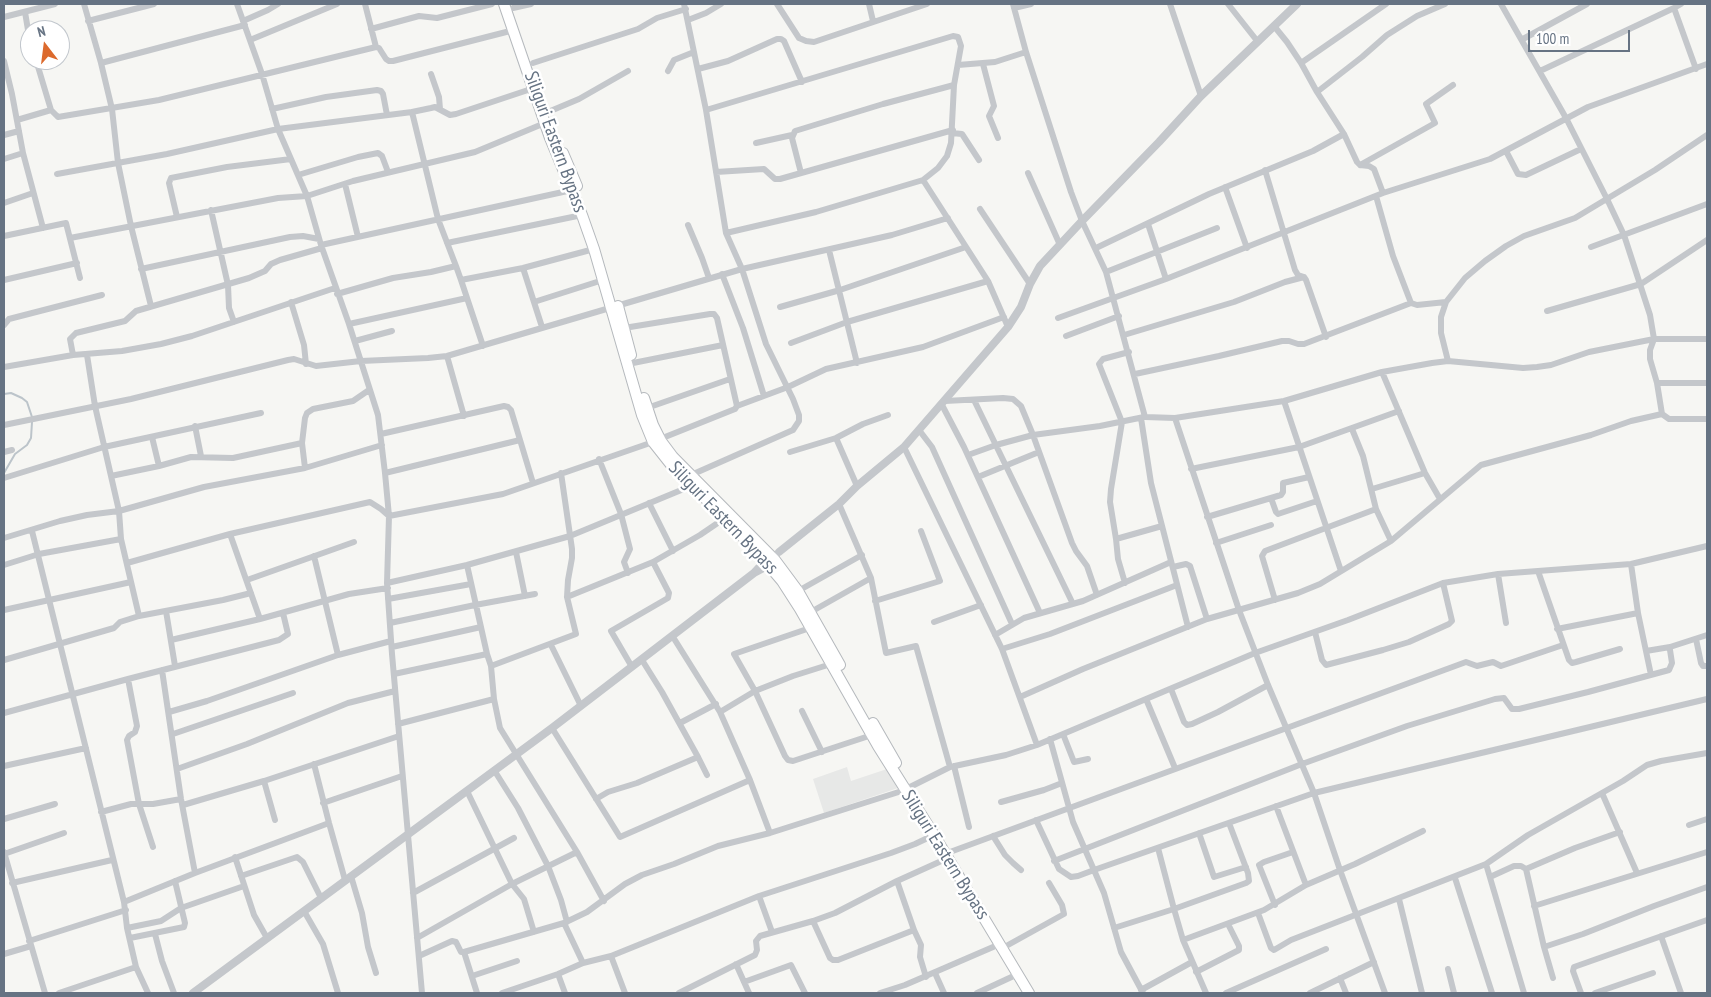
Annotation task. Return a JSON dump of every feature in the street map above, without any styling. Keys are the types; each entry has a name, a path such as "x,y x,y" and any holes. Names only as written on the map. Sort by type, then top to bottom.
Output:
{"main road":[{"name":"Siliguri Eastern Bypass","path":"510,5 514,30 545,123 582,215 603,280 624,328 656,441 691,474 772,558 798,591 934,835 949,855"},
{"name":"Siliguri Eastern Bypass","path":"510,5 533,63 548,112 591,223 642,415 672,466 725,518 772,558 872,735 908,788 1004,945 1037,993"},
{"name":"Siliguri Eastern Bypass","path":"1004,945 1029,993"}],"street":[{"path":"4,15 55,4"},
{"path":"84,4 112,109 118,163 150,306"},
{"path":"88,21 154,4"},
{"path":"238,4 262,74 278,130 307,196 320,244 349,324 378,415 386,473 389,516 388,600 391,644 422,993"},
{"path":"101,63 244,23 278,4"},
{"path":"250,40 337,4"},
{"path":"365,4 376,47 386,59 393,61 514,30"},
{"path":"372,29 419,16 437,18 492,4"},
{"path":"510,5 531,4"},
{"path":"688,20 706,13 721,4"},
{"path":"780,4 799,38 806,42 814,42 926,4"},
{"path":"868,4 873,21"},
{"path":"1031,4 1013,6 1055,146 1082,221 1106,272 1119,316 1135,374 1143,418 1148,468 1188,627"},
{"path":"1170,4 1201,96"},
{"path":"1228,4 1258,42"},
{"path":"193,993 673,637 838,504 904,447 1008,327 1021,307 1030,284 1040,266 1160,142 1201,96 1297,4"},
{"path":"1301,63 1386,4"},
{"path":"1317,92 1387,35 1417,16 1445,4"},
{"path":"1502,4 1566,118 1624,235 1650,315 1654,339 1650,350 1650,359 1657,383 1662,414"},
{"path":"1523,39 1587,4"},
{"path":"1540,71 1681,4"},
{"path":"533,63 638,29 657,18 685,7 706,110 726,233 742,269 766,344 788,387 799,415 797,426 793,430 691,474"},
{"path":"1674,8 1696,69"},
{"path":"25,12 26,20"},
{"path":"1274,26 1301,63 1344,134 1357,162 1360,165 1369,166 1374,169 1383,193"},
{"path":"706,110 953,36 958,37 962,46 954,85 951,143 946,156 938,168 922,180 816,212 726,233"},
{"path":"698,69 728,61 777,39 781,39 784,40 802,82"},
{"path":"39,70 51,110 58,118 112,109 219,86 376,47"},
{"path":"668,72 674,60 694,52"},
{"path":"958,66 995,62 1026,52"},
{"path":"4,61 22,153 43,228"},
{"path":"982,64 994,106 989,116 998,138"},
{"path":"1058,318 1114,299 1247,248 1383,193 1478,163 1506,151 1588,107 1707,64"},
{"path":"548,112 579,98 628,71"},
{"path":"431,74 439,97 440,109"},
{"path":"756,144 792,135 795,131 804,128 954,85"},
{"path":"1360,165 1435,123 1426,104 1453,85"},
{"path":"57,174 278,130 430,108 440,109 450,115 456,114 534,88"},
{"path":"272,109 326,97 377,90 383,94 387,115"},
{"path":"17,120 51,110"},
{"path":"412,112 438,219 483,346"},
{"path":"70,238 278,198 307,196 388,172 475,152 545,123"},
{"path":"4,135 19,131"},
{"path":"716,172 764,169 775,179 953,131 962,134 979,160"},
{"path":"1096,248 1225,187 1313,151 1344,134"},
{"path":"792,135 801,173"},
{"path":"1448,361 1440,333 1441,317 1446,302 1465,278 1506,246 1524,236 1575,218 1707,136"},
{"path":"1506,151 1518,174 1526,175 1581,149"},
{"path":"4,159 22,153"},
{"path":"298,175 378,153 382,156 388,172"},
{"path":"177,217 169,184 171,178 227,167 291,159"},
{"path":"1265,170 1295,270 1298,275 1306,280 1326,337"},
{"path":"1028,173 1060,244"},
{"path":"922,180 988,281 1008,327"},
{"path":"345,184 358,237"},
{"path":"1225,187 1247,248"},
{"path":"73,355 70,343 72,336 76,333 125,321 136,311 150,306 228,285 258,274 280,260 320,244 572,190"},
{"path":"4,203 33,193"},
{"path":"1376,196 1393,256 1411,303 1417,306 1446,302"},
{"path":"1591,247 1707,204"},
{"path":"980,209 1030,284"},
{"path":"211,210 228,285 228,300 234,322"},
{"path":"447,243 582,215"},
{"path":"4,425 158,393 294,359 316,366 361,361 447,356 722,274 892,235 948,218"},
{"path":"4,236 66,223 80,278"},
{"path":"1148,224 1166,279"},
{"path":"688,225 709,278"},
{"path":"1106,272 1157,250 1217,228"},
{"path":"141,269 297,236 320,244"},
{"path":"1547,311 1641,284 1707,240"},
{"path":"780,307 840,290 966,247"},
{"path":"461,280 524,268 594,249"},
{"path":"829,250 857,363"},
{"path":"4,280 77,263"},
{"path":"4,367 73,355 87,355 161,344 192,336 291,302 393,278 456,266"},
{"path":"524,268 542,327"},
{"path":"722,274 743,328 764,396"},
{"path":"1124,335 1234,302 1285,282 1304,277"},
{"path":"534,302 603,280"},
{"path":"791,343 848,322 988,281"},
{"path":"4,325 8,319 102,295"},
{"path":"349,324 467,298"},
{"path":"291,302 301,336 306,364"},
{"path":"1135,374 1282,341 1304,344 1411,303"},
{"path":"624,328 714,314 717,318 737,406"},
{"path":"1066,336 1119,316"},
{"path":"389,516 503,494 599,459 656,441 735,409 737,406 788,387 826,369 923,347 1004,317"},
{"path":"354,341 392,330"},
{"path":"968,455 1033,435 1143,418 1175,418 1284,401 1382,372 1448,361 1523,368 1537,367 1589,352 1654,339 1707,339"},
{"path":"633,363 723,344"},
{"path":"1125,582 1118,559 1110,502 1122,422 1099,364 1103,359 1129,352"},
{"path":"87,355 94,406 119,511 121,539 139,616"},
{"path":"447,356 464,416"},
{"path":"1382,372 1425,473 1440,499"},
{"path":"647,408 730,379"},
{"path":"1657,383 1707,383"},
{"path":"305,468 302,443 307,413 313,409 353,400 369,390"},
{"path":"944,403 1003,398 1013,400 1021,406 1072,543 1087,566 1097,595"},
{"path":"974,400 1073,604"},
{"path":"1284,401 1341,571"},
{"path":"944,403 1040,613"},
{"path":"381,434 508,407 511,410 533,483"},
{"path":"1191,468 1299,447 1399,411"},
{"path":"4,478 104,447 261,413"},
{"path":"1020,697 1207,619 1298,593 1320,584 1391,541 1475,469 1487,463 1590,435 1631,421 1662,414 1670,418 1707,419"},
{"path":"790,452 836,438 863,424 888,415"},
{"path":"1175,418 1239,610 1268,685 1314,793 1385,993"},
{"path":"195,426 201,456"},
{"path":"1352,429 1359,442 1376,509 1391,541"},
{"path":"919,430 932,447 1012,624"},
{"path":"152,438 159,466"},
{"path":"836,438 857,486"},
{"path":"386,473 520,440"},
{"path":"111,476 191,457 233,458 302,443"},
{"path":"4,538 60,521 86,515 119,511 204,487 305,468 382,445"},
{"path":"904,447 1002,649 1037,745"},
{"path":"4,452 12,450"},
{"path":"978,477 1039,452"},
{"path":"599,459 621,514 630,549 624,562 628,573"},
{"path":"491,666 552,645 576,634 567,597 572,558 561,473"},
{"path":"1372,489 1425,473"},
{"path":"1207,517 1282,494 1283,483 1309,477"},
{"path":"170,640 260,620 325,600 388,586 516,552 570,536 691,486"},
{"path":"1271,498 1278,514 1317,501"},
{"path":"127,563 230,534 370,502 389,516"},
{"path":"649,503 674,551"},
{"path":"838,504 871,578 886,654 916,646 969,827"},
{"path":"1275,600 1262,556 1263,553 1376,509"},
{"path":"567,597 653,562 674,551 725,518"},
{"path":"1216,543 1271,525"},
{"path":"1116,539 1162,526"},
{"path":"32,531 74,694 112,860 126,910 127,928 136,967 148,993"},
{"path":"875,600 940,581 921,532"},
{"path":"230,534 260,620"},
{"path":"4,565 39,554 121,539"},
{"path":"247,580 354,542"},
{"path":"464,952 566,923 642,875 718,846 770,833 908,788 952,767 1006,755 1037,745 1255,653 1443,583 1498,574 1631,564 1707,546"},
{"path":"516,552 525,596"},
{"path":"798,591 862,555"},
{"path":"314,556 338,655"},
{"path":"632,667 611,631 668,598 669,593 653,562"},
{"path":"995,635 1012,624 1040,613 1073,604 1172,565 1186,564 1190,566 1207,619"},
{"path":"1631,564 1638,613 1651,675"},
{"path":"466,565 491,666 494,699 500,728 577,852 604,900"},
{"path":"1538,571 1557,630 1572,663 1620,649"},
{"path":"1498,574 1506,623"},
{"path":"810,613 871,578"},
{"path":"4,610 131,582"},
{"path":"1315,632 1324,664 1409,642 1450,624 1452,621 1443,583"},
{"path":"388,600 471,584"},
{"path":"1002,649 1050,634 1177,585"},
{"path":"4,660 114,628 120,622 139,616 251,593"},
{"path":"390,623 535,594"},
{"path":"934,622 980,605"},
{"path":"166,611 175,666"},
{"path":"4,713 175,666 279,640 288,634 283,612"},
{"path":"1557,630 1638,613"},
{"path":"169,712 338,655 481,627"},
{"path":"810,628 734,654 786,758 793,761 872,735"},
{"path":"1646,652 1707,636"},
{"path":"673,637 720,712 750,780 770,833"},
{"path":"1696,639 1701,663 1703,666 1707,666"},
{"path":"552,645 581,706"},
{"path":"679,993 755,956 757,938 772,932 813,922 835,913 949,855 993,836 1466,662 1477,666 1493,662 1501,666 1563,645"},
{"path":"1054,860 1084,850 1302,764 1408,726 1495,699 1504,698 1512,709 1519,709 1669,670 1672,667 1670,646"},
{"path":"394,674 487,654"},
{"path":"642,660 680,724 707,775"},
{"path":"720,712 754,691 831,664"},
{"path":"162,670 182,802 195,872"},
{"path":"128,679 137,729 128,736 128,740 139,804 152,847"},
{"path":"1170,689 1187,725 1218,712 1268,685"},
{"path":"177,769 247,744 348,703 395,691"},
{"path":"173,734 293,694"},
{"path":"398,724 494,699"},
{"path":"1146,699 1175,768"},
{"path":"1036,820 1059,869 1071,877 1078,876 1314,793 1707,700"},
{"path":"680,724 716,704"},
{"path":"802,711 822,752"},
{"path":"552,728 620,837 750,780"},
{"path":"1063,734 1074,762 1088,759"},
{"path":"101,812 139,804 182,802 264,781 399,736"},
{"path":"1050,739 1069,807 1084,850 1107,901 1121,952 1142,992 1192,962"},
{"path":"4,766 86,748"},
{"path":"1258,912 1271,948 1274,950 1291,940 1455,878 1486,864 1528,835 1647,765 1707,753"},
{"path":"596,799 608,792 637,783 698,756"},
{"path":"314,764 328,823 362,912 368,947 376,973"},
{"path":"494,770 522,815 548,866 555,882 566,923 583,964"},
{"path":"323,803 402,776"},
{"path":"264,781 275,820"},
{"path":"1002,802 1062,783"},
{"path":"467,791 512,884 524,899 534,932"},
{"path":"1602,793 1638,874"},
{"path":"4,819 55,804"},
{"path":"1276,806 1306,886"},
{"path":"1689,825 1707,819"},
{"path":"124,902 195,872 328,823"},
{"path":"1114,928 1174,909 1249,881 1246,867 1229,823"},
{"path":"1184,940 1275,905 1306,886 1423,831"},
{"path":"45,993 4,853 64,832"},
{"path":"1526,869 1620,832"},
{"path":"1199,833 1214,877 1246,867"},
{"path":"502,993 611,956 759,896 891,853 934,835"},
{"path":"993,836 1005,855 1021,870"},
{"path":"413,893 514,838"},
{"path":"1158,848 1184,940 1206,993"},
{"path":"417,938 512,884 577,852"},
{"path":"1275,905 1259,865 1293,852"},
{"path":"1534,906 1707,852"},
{"path":"235,857 254,915 267,938"},
{"path":"241,876 297,857 303,862 321,898"},
{"path":"12,883 112,860"},
{"path":"1486,864 1524,993"},
{"path":"1490,877 1514,866 1521,866 1526,869 1553,978"},
{"path":"1455,878 1492,993"},
{"path":"130,938 184,927 185,923 174,881"},
{"path":"897,881 921,946 920,957 926,977"},
{"path":"880,993 926,977 1004,945 1064,914 1062,905 1049,883"},
{"path":"127,928 166,919 181,908 244,886"},
{"path":"1544,947 1707,887"},
{"path":"759,896 772,932"},
{"path":"1399,899 1422,993"},
{"path":"4,954 126,910"},
{"path":"304,912 323,944 338,993"},
{"path":"1581,993 1573,971 1574,967 1707,920"},
{"path":"813,922 830,958 833,960 838,960 914,930"},
{"path":"1196,972 1239,950 1239,946 1228,924"},
{"path":"155,934 162,961 174,993"},
{"path":"1661,936 1680,993"},
{"path":"418,956 452,941 456,942 461,952 464,952 477,993"},
{"path":"1226,993 1326,949"},
{"path":"611,956 625,993"},
{"path":"472,976 517,961"},
{"path":"1311,993 1374,962"},
{"path":"736,964 749,993"},
{"path":"744,982 792,965 805,993"},
{"path":"59,993 136,967"},
{"path":"1448,969 1454,993"},
{"path":"935,973 944,993"},
{"path":"1594,993 1653,973"},
{"path":"558,974 565,993"},
{"path":"977,993 1018,974"},
{"path":"1340,978 1346,993"}],"shaded area":[{"path":"847,767 851,781 887,769 898,788 824,813 813,779"}],"waterway":[{"path":"4,394 11,393 27,402 32,417"},
{"path":"4,473 15,454 27,445 31,438 32,422"}]}
